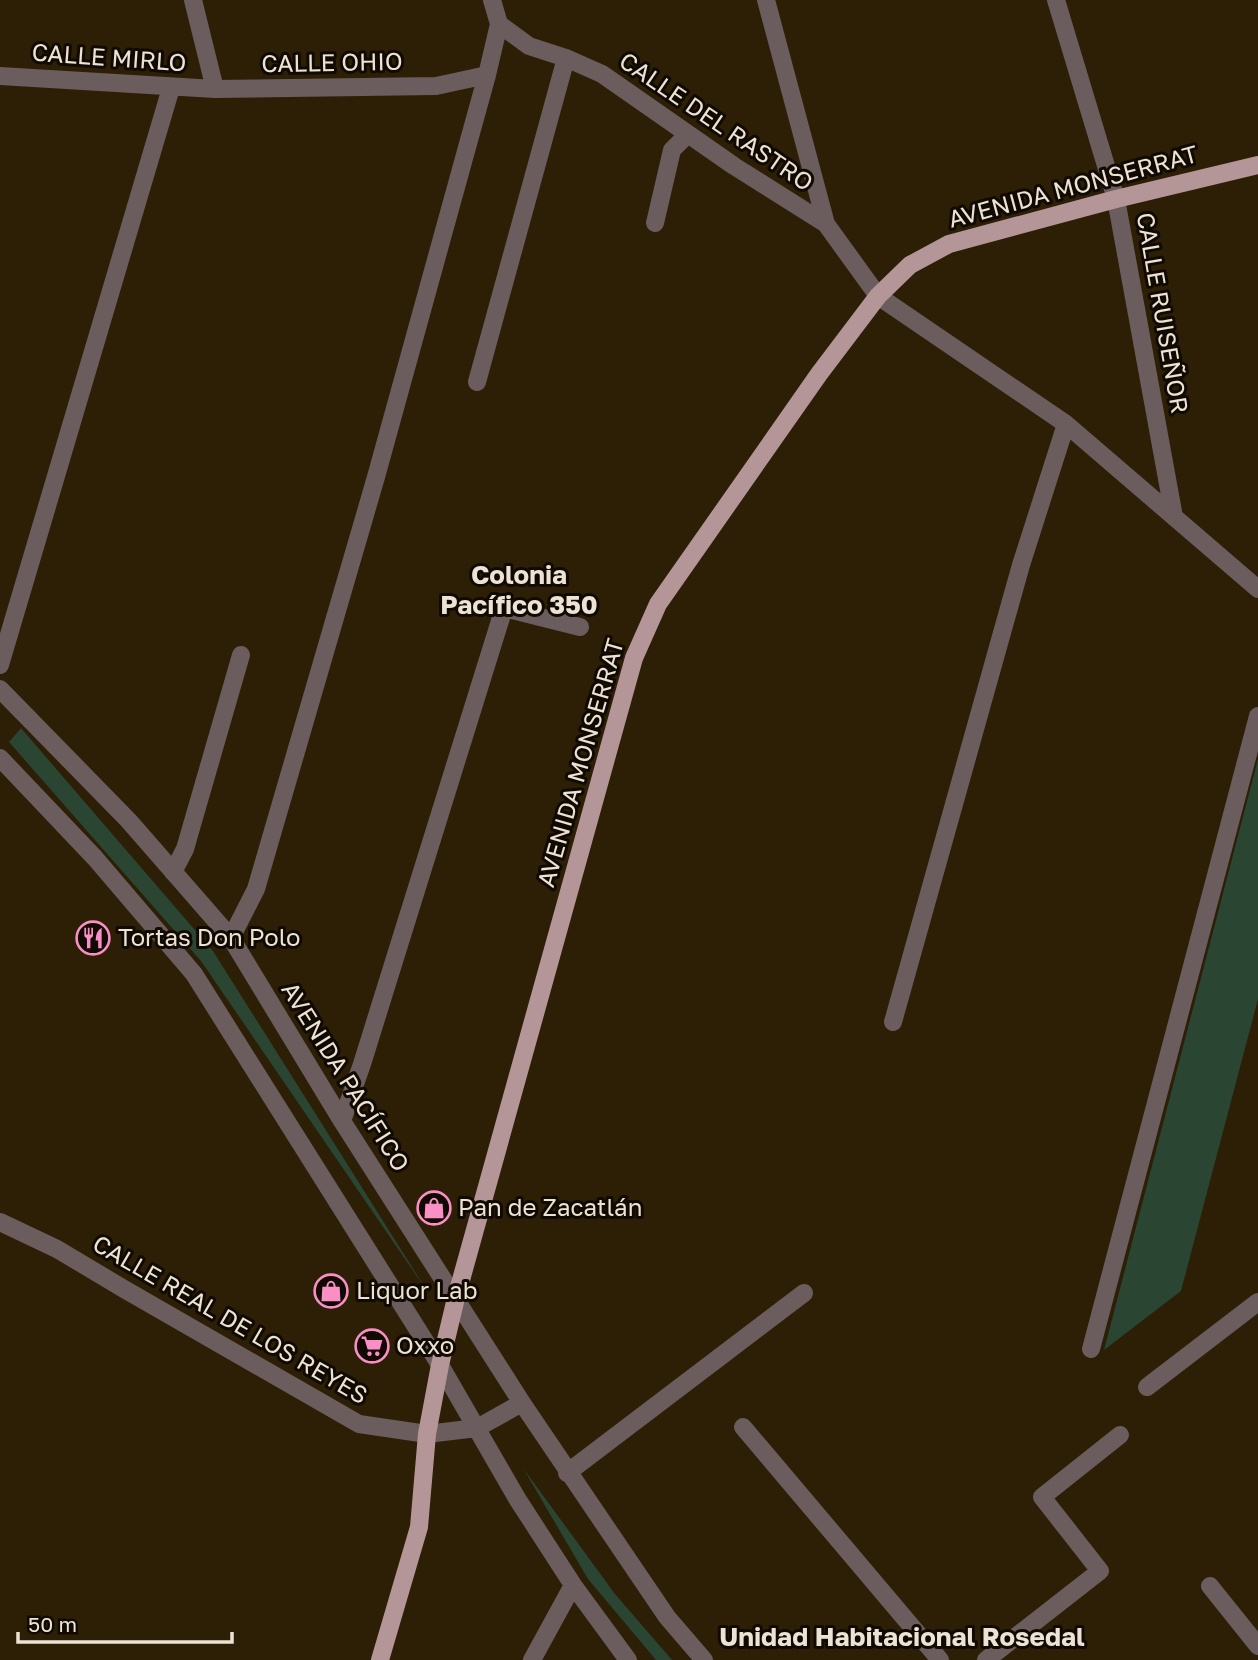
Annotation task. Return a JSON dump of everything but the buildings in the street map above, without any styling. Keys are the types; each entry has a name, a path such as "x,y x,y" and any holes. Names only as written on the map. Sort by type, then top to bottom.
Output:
{"main road":[{"name":"AVENIDA MONSERRAT","path":"380,1660 419,1527 427,1434 456,1298 634,658 658,604 819,374 878,296 910,265 949,244 1116,199 1258,165"}],"street":[{"path":"193,0 215,89"},
{"path":"231,938 257,889 376,477 487,75 499,24 492,0"},
{"path":"766,0 827,223"},
{"name":"CALLE RUISEÑOR","path":"1056,0 1116,199 1174,517"},
{"name":"CALLE DEL RASTRO","path":"499,24 529,46 566,58 602,75 734,166 827,223 878,296"},
{"path":"477,382 566,58"},
{"name":"CALLE OHIO","path":"215,89 436,86 487,75"},
{"name":"CALLE MIRLO","path":"0,76 215,89"},
{"path":"0,665 171,88"},
{"path":"655,223 672,150 688,134"},
{"path":"878,296 1066,424 1258,589"},
{"path":"892,1022 1021,565 1066,424"},
{"path":"342,1121 504,608 580,627"},
{"path":"173,872 185,849 241,655"},
{"name":"AVENIDA PACÍFICO","path":"4,701 129,821 231,938 342,1121 567,1473 667,1617 704,1660"},
{"path":"1091,1349 1258,716"},
{"path":"0,758 95,858 194,974 440,1365 518,1500 573,1585 628,1660"},
{"name":"CALLE REAL DE LOS REYES","path":"0,1222 58,1248 359,1424 427,1434 477,1428 522,1403"},
{"path":"567,1473 804,1293"},
{"path":"1147,1387 1258,1302"},
{"path":"743,1427 940,1660"},
{"path":"986,1660 1101,1571 1042,1497 1120,1435"},
{"path":"532,1660 573,1585"},
{"path":"1210,1586 1258,1646"}],"green space":[{"path":"21,728 213,951 429,1294 201,961 9,742"},
{"path":"1258,759 1258,999 1181,1291 1104,1350"},
{"path":"523,1468 615,1594 672,1660 656,1660 588,1579"}],"place":[{"name":"Tortas Don Polo","path":"93,938"},
{"name":"Pan de Zacatlán","path":"434,1208"},
{"name":"Liquor Lab","path":"331,1291"},
{"name":"Oxxo","path":"372,1346"}],"district":[{"name":"Colonia Pacífico 350","path":"519,590"},
{"name":"Unidad Habitacional Rosedal","path":"902,1637"}]}
